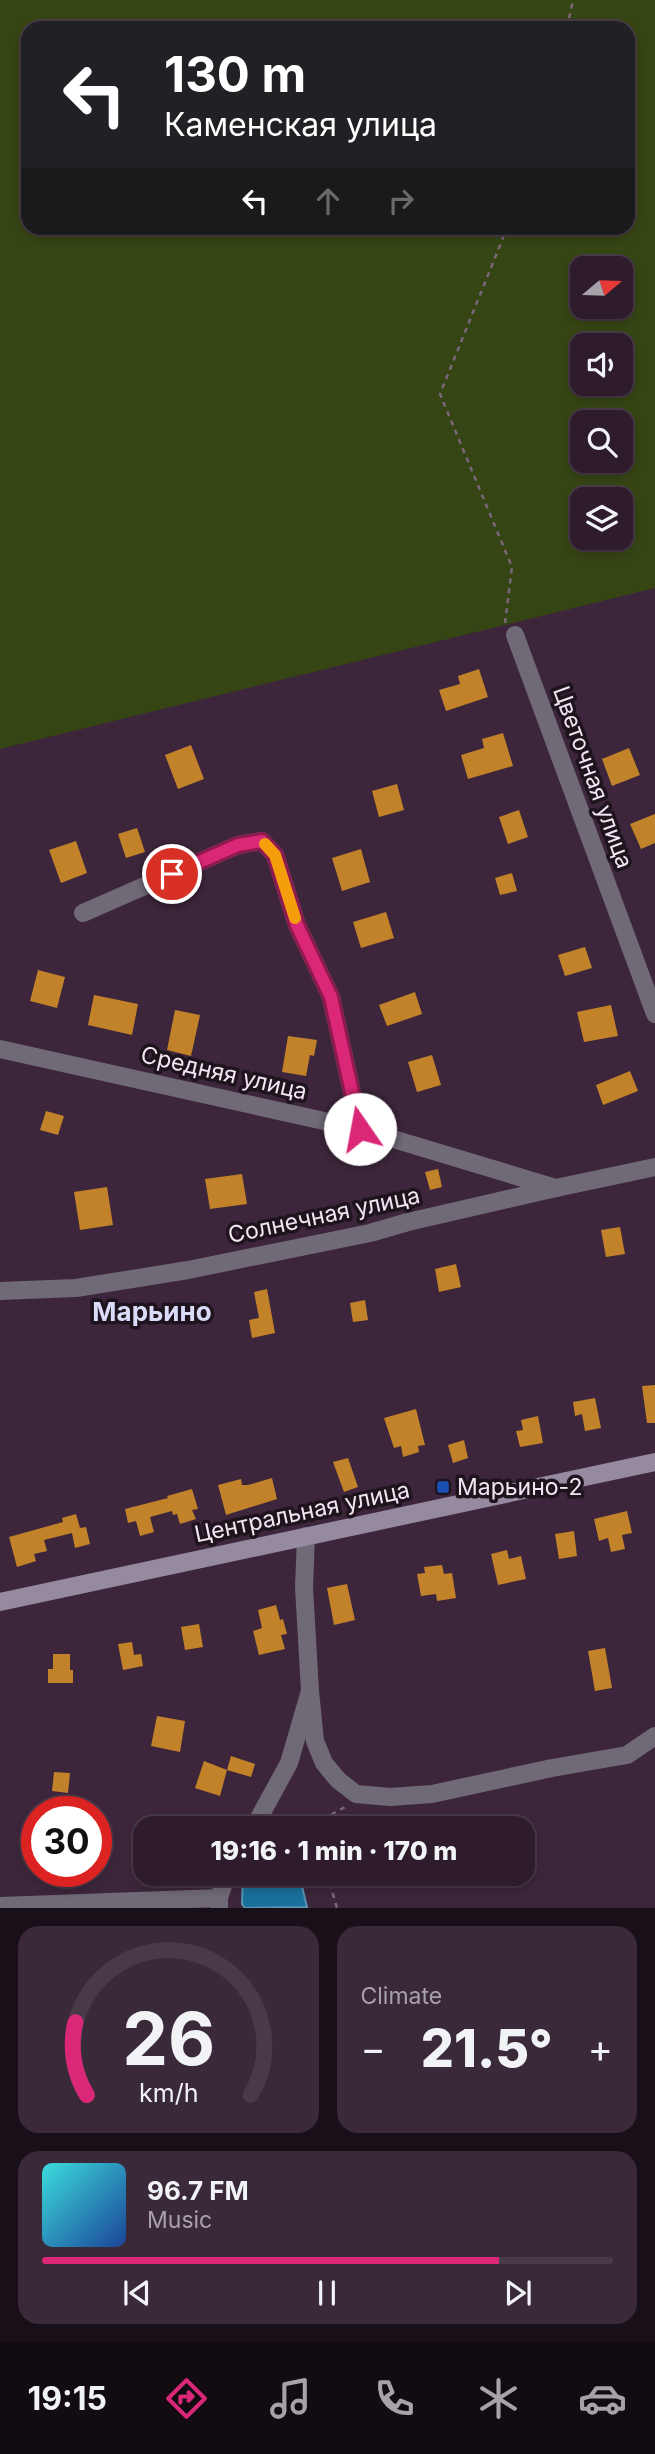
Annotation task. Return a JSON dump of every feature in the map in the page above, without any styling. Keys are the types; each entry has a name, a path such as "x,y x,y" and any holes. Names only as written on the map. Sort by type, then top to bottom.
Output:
{"main road":[{"name":"Центральная улица","path":"0,1602 655,1462"}],"street":[{"name":"Цветочная улица","path":"510,630 655,1014"},
{"path":"83,913 238,845 262,841 275,855 297,925 331,997 360,1129"},
{"name":"Средняя улица","path":"0,1049 360,1129 556,1188"},
{"name":"Солнечная улица","path":"0,1292 76,1289 188,1270 370,1233 408,1222 655,1167"},
{"path":"306,1536 304,1587 315,1741 324,1763 338,1780 356,1794 390,1797 432,1794 626,1755 655,1737"},
{"path":"260,1816 289,1763 310,1691"},
{"path":"0,1906 219,1903 224,1886"}],"path":[{"path":"569,21 573,0"},
{"path":"504,235 440,394 512,567 510,630"},
{"path":"328,1816 365,1795"},
{"path":"331,1886 337,1908"}],"green space":[{"path":"0,0 655,0 655,588 0,749"}],"water":[{"path":"243,1886 302,1886 307,1907 245,1908 242,1904"}],"building":[{"path":"479,669 488,697 446,711 439,690 460,684 458,676"},
{"path":"503,733 513,766 468,779 461,755 484,748 482,739"},
{"path":"191,745 204,779 178,789 165,755"},
{"path":"629,748 640,775 612,786 602,759"},
{"path":"397,784 404,810 379,817 372,791"},
{"path":"519,810 528,837 508,844 499,817"},
{"path":"655,814 655,843 641,849 630,824"},
{"path":"137,828 145,852 126,858 118,834"},
{"path":"76,841 87,873 61,883 49,850"},
{"path":"361,849 370,882 342,891 332,858"},
{"path":"512,873 517,891 500,895 495,878"},
{"path":"386,912 394,938 361,948 353,922"},
{"path":"585,947 592,968 565,976 558,955"},
{"path":"38,970 65,977 57,1008 30,1001"},
{"path":"415,992 422,1014 387,1026 379,1005"},
{"path":"94,995 138,1004 132,1035 88,1025"},
{"path":"611,1005 618,1036 584,1042 577,1012"},
{"path":"175,1010 200,1015 191,1056 167,1050"},
{"path":"288,1036 317,1040 314,1056 310,1055 306,1076 282,1072"},
{"path":"432,1055 441,1085 417,1092 408,1062"},
{"path":"630,1071 638,1091 603,1105 596,1085"},
{"path":"46,1111 64,1116 58,1135 40,1130"},
{"path":"438,1169 442,1187 430,1190 425,1172"},
{"path":"242,1174 247,1204 210,1209 205,1179"},
{"path":"107,1187 113,1225 80,1230 74,1192"},
{"path":"620,1227 625,1254 606,1257 601,1230"},
{"path":"456,1264 461,1287 439,1292 435,1269"},
{"path":"267,1289 275,1333 252,1338 249,1320 259,1318 254,1292"},
{"path":"365,1300 368,1320 353,1322 350,1303"},
{"path":"655,1385 655,1423 647,1423 642,1386"},
{"path":"595,1398 601,1428 585,1431 582,1414 575,1416 573,1402"},
{"path":"416,1409 425,1445 418,1446 419,1452 403,1457 401,1446 394,1448 384,1418"},
{"path":"538,1416 543,1443 520,1447 516,1431 523,1430 521,1420"},
{"path":"464,1440 468,1458 453,1463 448,1445"},
{"path":"348,1458 358,1487 344,1492 333,1462"},
{"path":"272,1478 277,1499 226,1515 218,1485 241,1479 242,1485 248,1485"},
{"path":"192,1489 198,1509 192,1510 196,1519 180,1524 177,1514 173,1515 172,1511 150,1517 154,1532 140,1536 136,1521 128,1523 125,1509"},
{"path":"627,1511 632,1533 622,1535 625,1549 611,1552 608,1538 599,1541 594,1519"},
{"path":"76,1514 80,1528 86,1527 90,1544 75,1548 72,1533 44,1540 47,1551 34,1554 36,1561 17,1567 9,1537 63,1522 62,1518"},
{"path":"574,1531 577,1556 559,1559 555,1534"},
{"path":"507,1550 509,1559 521,1556 526,1579 498,1585 491,1554"},
{"path":"442,1565 444,1574 452,1573 456,1598 437,1601 436,1594 421,1596 417,1574 425,1573 424,1567"},
{"path":"347,1584 355,1620 334,1625 327,1588"},
{"path":"276,1605 287,1634 281,1635 285,1649 259,1655 253,1631 262,1628 258,1610"},
{"path":"199,1624 203,1647 185,1650 181,1627"},
{"path":"132,1642 134,1655 141,1654 143,1666 123,1670 118,1644"},
{"path":"605,1648 612,1688 595,1691 588,1651"},
{"path":"53,1654 70,1654 73,1683 48,1683 48,1669 53,1669"},
{"path":"157,1716 185,1721 180,1752 151,1746"},
{"path":"231,1756 255,1764 251,1777 227,1770"},
{"path":"204,1761 227,1770 220,1796 195,1788"},
{"path":"54,1772 70,1773 68,1793 52,1791"}],"slow traffic":[{"path":"265,844 275,855 295,918"}],"place":[{"name":"Марьино-2","path":"443,1487"}],"district":[{"name":"Марьино","path":"152,1311"}],"route":[{"path":"172,874 238,845 262,841 275,855 297,925 331,997 360,1129"}]}
